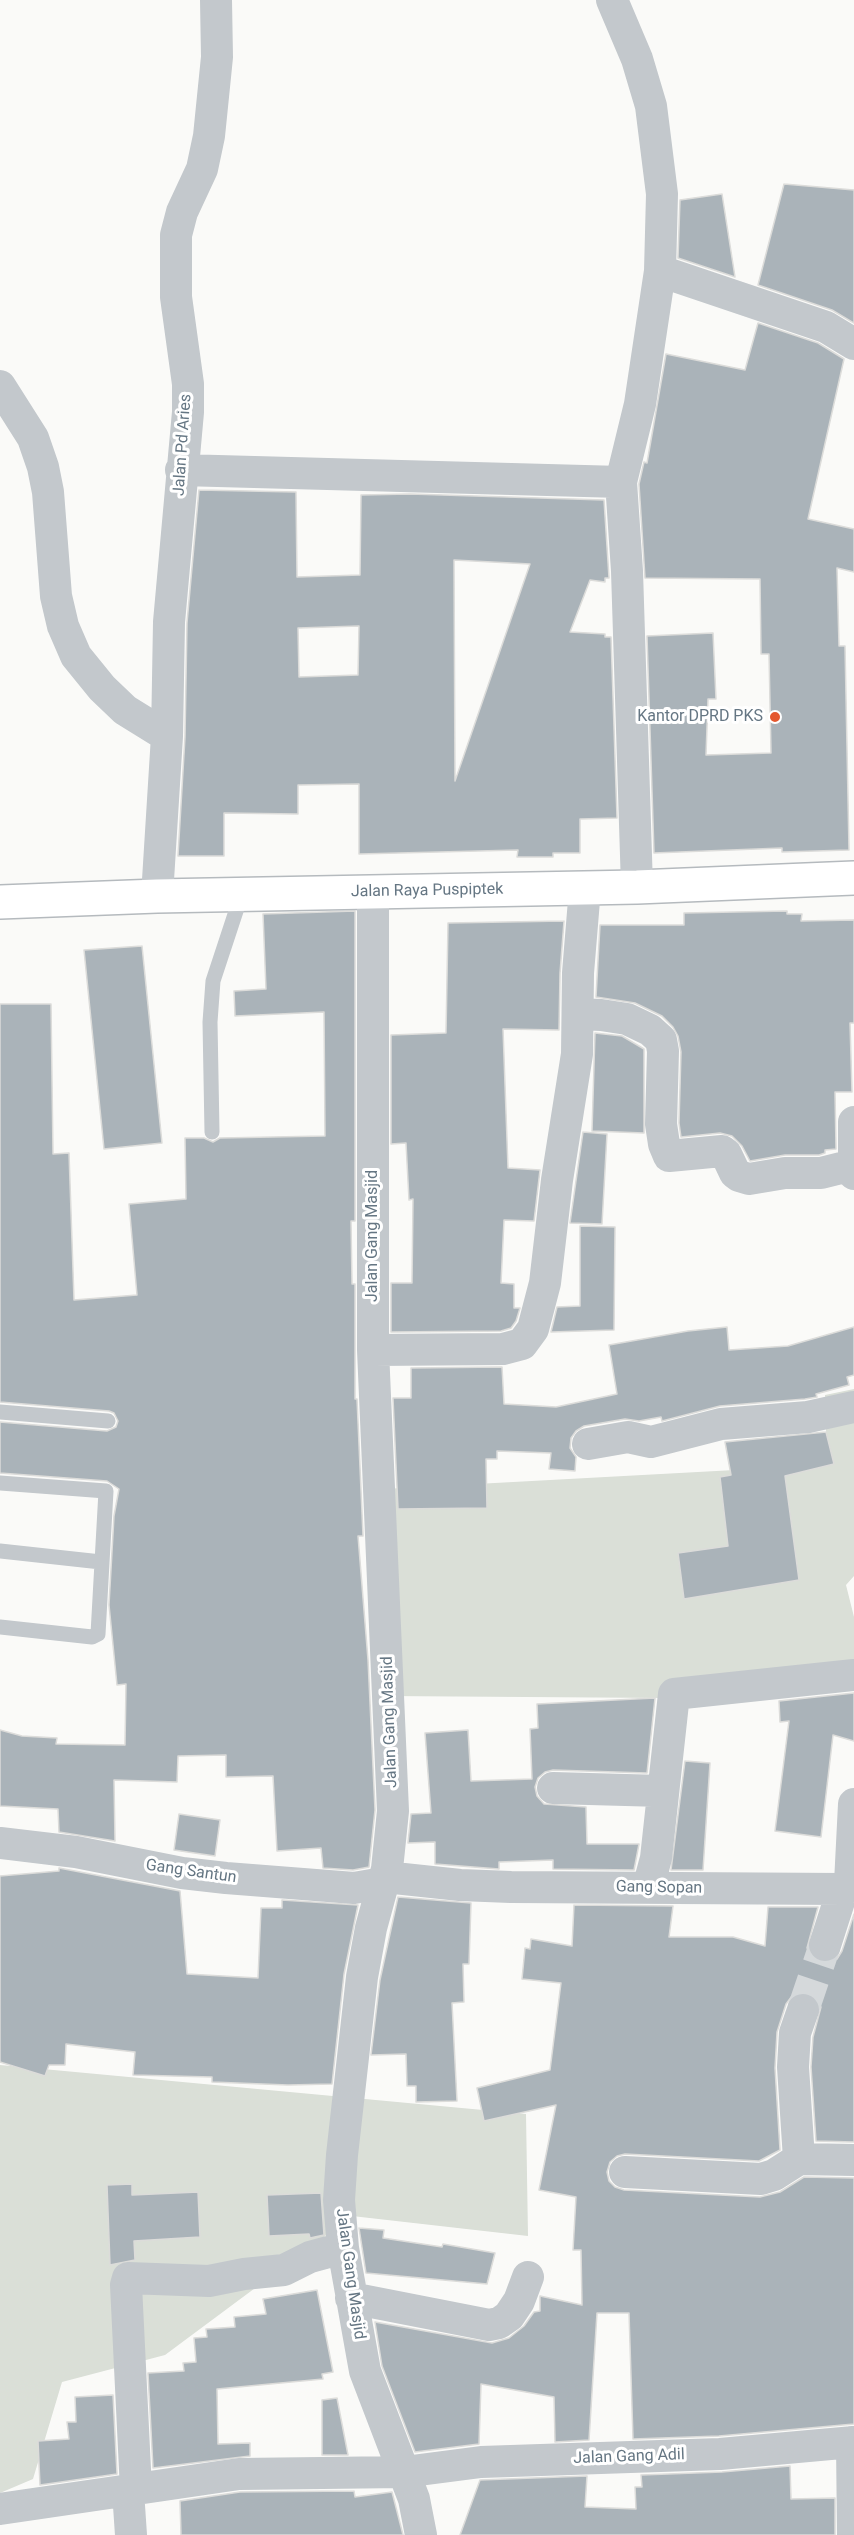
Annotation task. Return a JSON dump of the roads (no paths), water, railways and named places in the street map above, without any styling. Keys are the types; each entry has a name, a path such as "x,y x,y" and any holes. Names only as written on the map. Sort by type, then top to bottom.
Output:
{"main road":[{"name":"Jalan Raya Puspiptek","path":"0,902 157,896 637,887 854,878"}],"street":[{"name":"Jalan Pd Aries","path":"157,896 167,736 169,622 188,412 188,384 176,297 176,235 182,212 202,169 209,136 216,57 216,0"},
{"path":"612,0 637,59 651,106 662,194 660,271 640,404 621,482 627,571 637,887"},
{"path":"660,271 826,327 854,344"},
{"path":"0,386 33,438 44,467 56,596 63,626 76,656 125,710 167,736"},
{"path":"181,470 621,482"},
{"path":"373,1350 503,1349 522,1344 530,1336 545,1283 557,1180 577,1054 578,973 585,888"},
{"name":"Jalan Gang Masjid","path":"373,892 373,1350 392,1765 391,1842 362,1977 339,2200 343,2248 365,2371 414,2499 422,2535"},
{"path":"579,1014 602,1015 627,1020 650,1030 661,1040 663,1051 661,1124 664,1144 669,1156 722,1151 726,1154 735,1173 749,1179 785,1173 821,1173 854,1169 854,1122"},
{"path":"588,1444 628,1437 651,1442 721,1424 800,1418 854,1407"},
{"path":"648,1888 656,1858 674,1694 854,1675"},
{"path":"553,1788 662,1791"},
{"path":"825,1945 843,1889 847,1888 850,1883 854,1804"},
{"name":"Gang Santun","path":"0,1843 76,1852 182,1873 226,1878 354,1888 384,1880"},
{"name":"Gang Sopan","path":"384,1880 460,1885 843,1889"},
{"path":"799,2159 793,2067 795,2033 802,2010"},
{"path":"625,2172 761,2179 774,2175 799,2159 854,2160"},
{"path":"131,2535 132,2491 126,2285 128,2278 209,2281 244,2274 284,2270 310,2257 343,2248"},
{"path":"351,2298 489,2325 499,2323 509,2316 519,2301 528,2277"},
{"path":"853,2442 853,2535"},
{"name":"Jalan Gang Adil","path":"0,2509 239,2474 404,2472 480,2462 720,2454 853,2442"}],"lane":[{"path":"212,1132 210,1022 213,981 241,896"},
{"path":"0,1412 108,1421"},
{"path":"0,1483 106,1491 98,1634 92,1637 0,1627"},
{"path":"0,1551 101,1562"}],"tunnel":[{"path":"803,2010 825,1945"}],"place":[{"name":"Kantor DPRD PKS","path":"775,717"}]}
